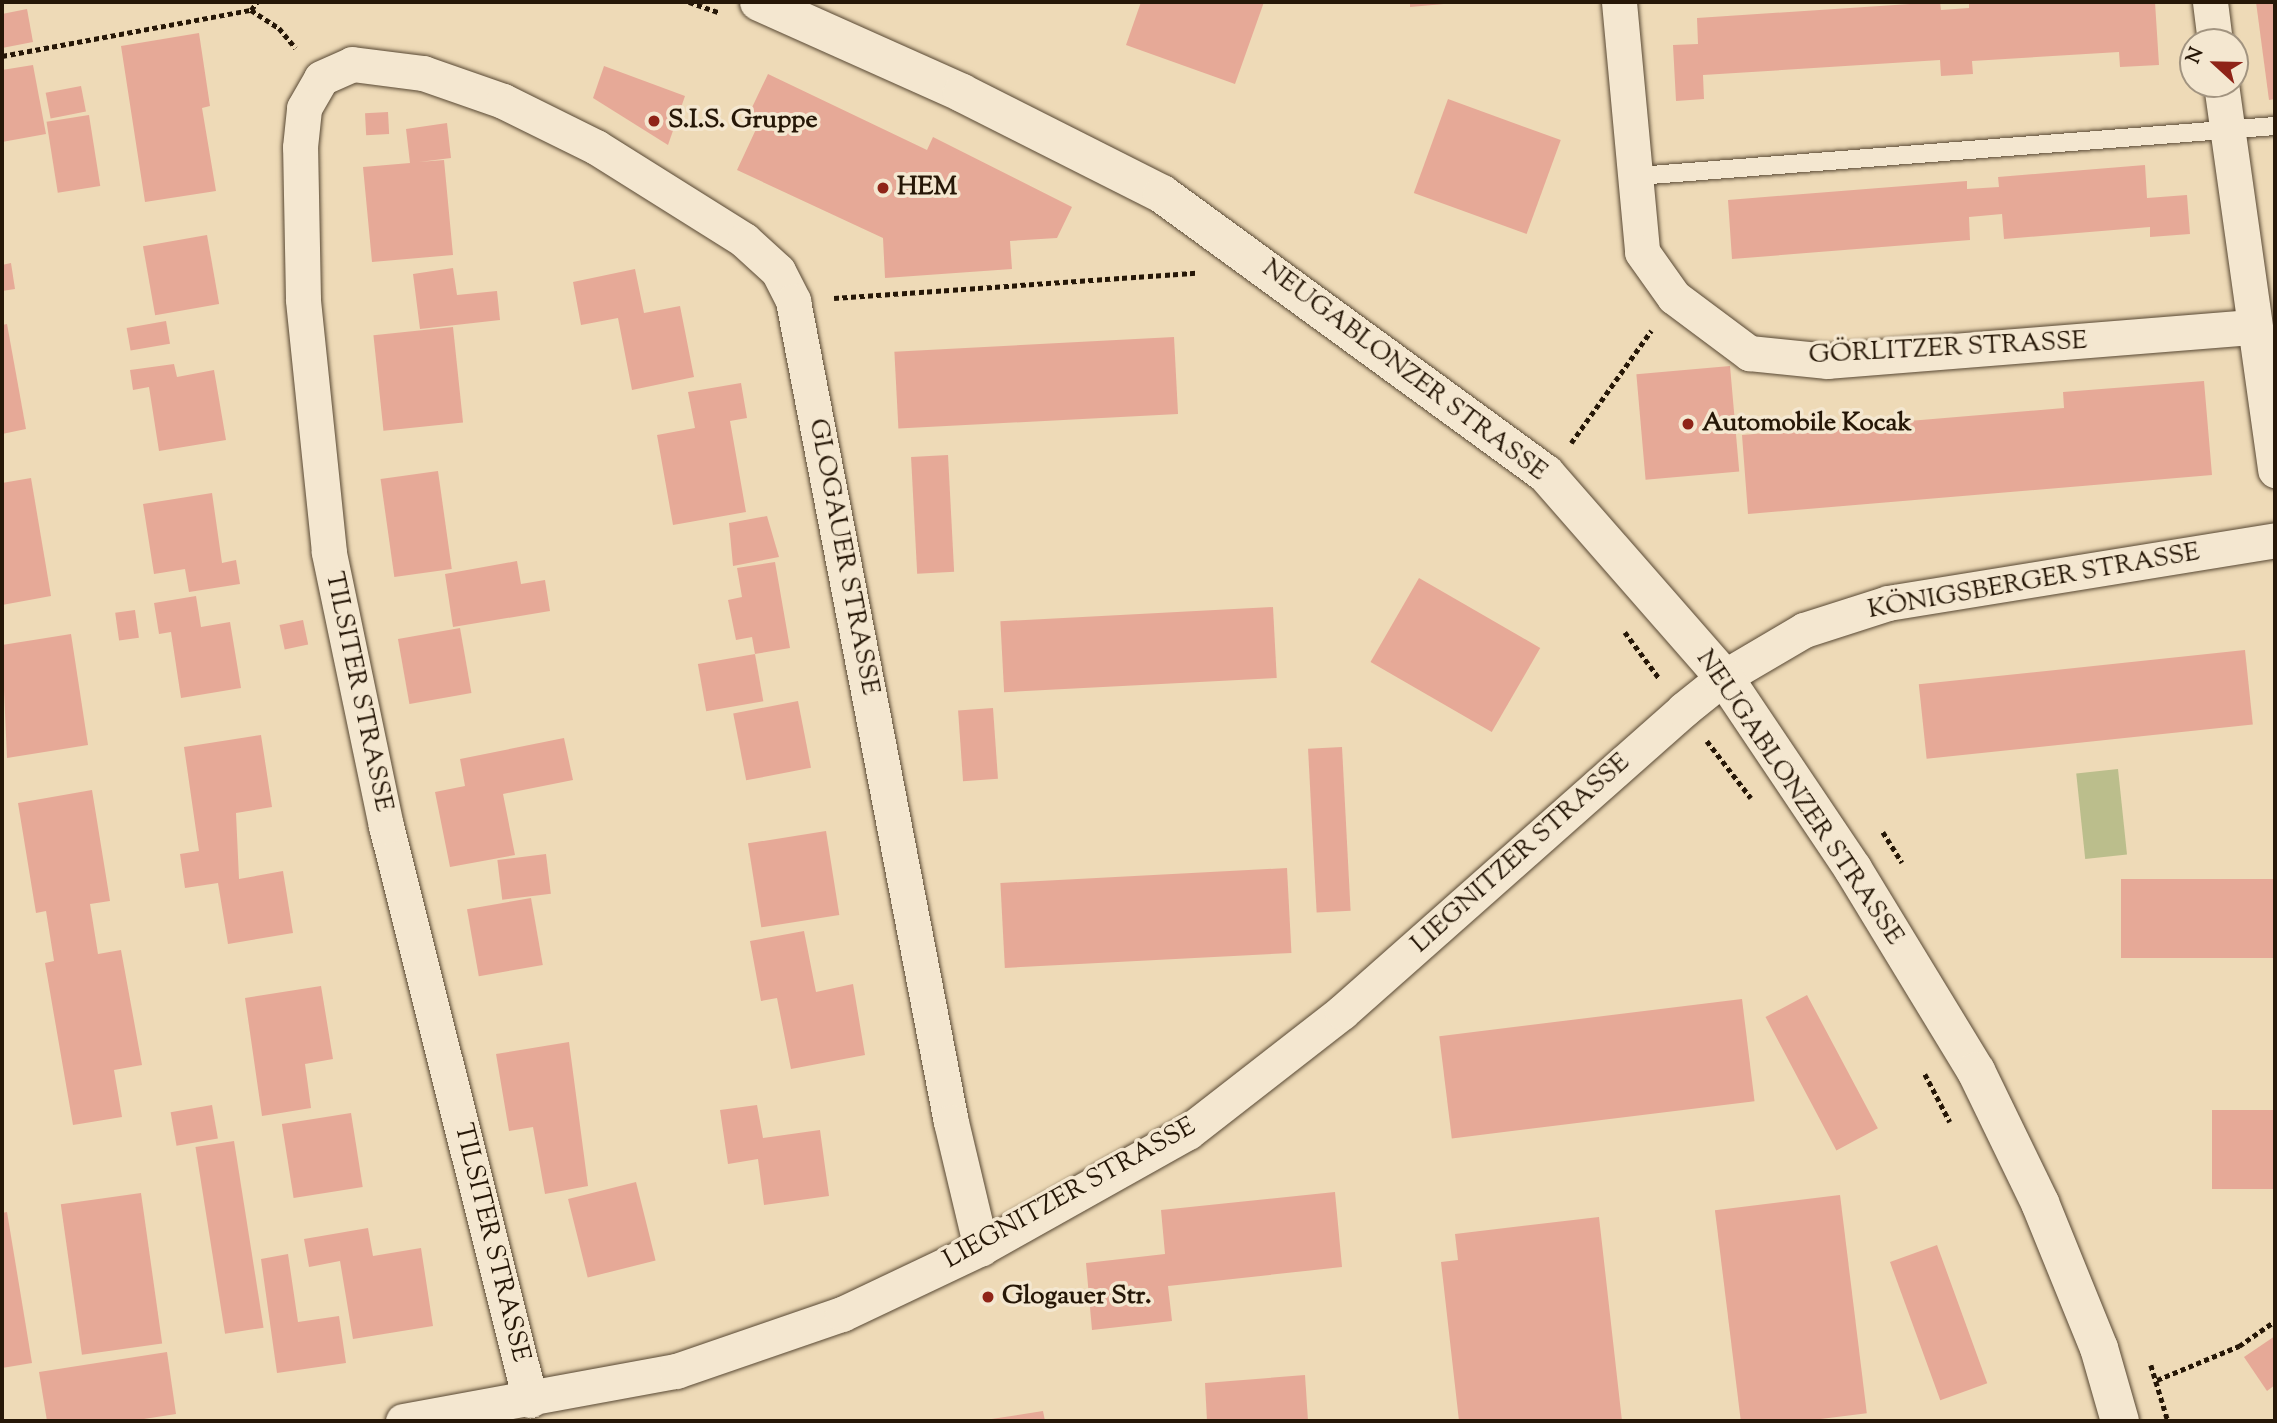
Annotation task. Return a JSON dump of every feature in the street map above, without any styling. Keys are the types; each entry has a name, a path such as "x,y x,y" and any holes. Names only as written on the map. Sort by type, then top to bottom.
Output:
{"street":[{"name":"GÖRLITZER STRASSE","path":"1619,2 1642,252 1674,297 1749,353 1828,361 2264,326"},
{"path":"2210,2 2213,28"},
{"name":"NEUGABLONZER STRASSE","path":"741,8 1056,138 1162,194 1546,474 1724,677 1853,870 1976,1071 2040,1203 2099,1348 2120,1421"},
{"name":"GLOGAUER STRASSE","path":"321,78 352,64 422,73 503,101 596,147 744,240 778,271 793,301 951,1122 981,1248"},
{"name":"TILSITER STRASSE","path":"321,78 304,108 300,147 303,299 329,552 386,826 530,1400"},
{"path":"2223,98 2264,326 2275,470"},
{"name":"KÖNIGSBERGER STRASSE","path":"1724,677 1804,630 1888,603 2275,540"},
{"name":"LIEGNITZER STRASSE","path":"403,1421 530,1400 676,1371 842,1314 981,1248 1188,1132 1342,1013 1683,710 1724,677"}],"lane":[{"path":"1637,176 2228,132 2275,126"}],"path":[{"path":"2,56 251,10 257,2"},
{"path":"689,2 741,8"},
{"path":"251,10 279,28 321,78"},
{"path":"793,301 1225,271 1243,251"},
{"path":"1586,422 1634,356"},
{"path":"1623,630 1759,810"},
{"path":"1921,1067 1952,1126"},
{"path":"2157,1380 2239,1346 2275,1321"}],"green space":[{"path":"2118,769 2127,855 2085,859 2076,773"}],"building":[{"path":"1141,2 1264,2 1235,84 1126,45"},
{"path":"1410,2 1444,2 1444,4 1410,7"},
{"path":"1940,2 1941,10 1969,8 1969,2 2155,2 2159,65 2120,67 2119,52 1972,61 1973,74 1941,76 1940,60 1703,75 1704,99 1676,101 1673,45 1698,44 1697,18"},
{"path":"2256,2 2275,2 2275,99 2269,100"},
{"path":"27,9 33,42 2,48 2,14"},
{"path":"199,33 210,106 202,108 216,191 145,202 121,46"},
{"path":"33,65 46,134 2,142 2,70"},
{"name":"S.I.S. Gruppe","path":"604,66 685,96 668,145 593,98"},
{"path":"768,74 927,150 933,137 1072,207 1057,238 1010,241 1012,269 885,278 883,238 737,170 758,125 746,120"},
{"path":"81,86 86,112 51,118 46,93"},
{"path":"1448,99 1561,140 1527,234 1414,193"},
{"path":"388,112 389,134 366,135 365,113"},
{"path":"89,115 100,186 58,193 47,122"},
{"path":"447,123 451,158 419,162 444,160 453,255 372,262 363,167 410,163 406,129"},
{"path":"2145,165 2147,198 2187,195 2190,234 2150,237 2150,227 2004,239 2002,214 1969,217 1970,240 1732,259 1728,200 1967,181 1967,189 1999,187 1998,177"},
{"path":"207,235 219,304 155,315 143,246"},
{"path":"11,263 15,289 2,291 2,265"},
{"path":"453,268 457,295 497,291 500,320 420,329 413,274"},
{"path":"635,269 644,313 680,306 694,377 632,390 618,318 581,325 573,282"},
{"path":"166,321 170,344 131,351 127,328"},
{"path":"7,324 26,429 2,434 2,325"},
{"path":"453,327 463,422 383,431 373,335"},
{"path":"1174,337 1178,414 898,429 894,352"},
{"path":"174,364 177,377 214,370 226,440 159,451 149,387 133,390 130,370"},
{"name":"Automobile Kocak","path":"1730,366 1739,472 1646,480 1636,374"},
{"path":"2204,381 2212,475 1748,514 1742,435 2064,408 2063,392"},
{"path":"741,383 747,418 730,421 746,512 673,525 657,435 695,428 688,392"},
{"path":"948,455 954,572 917,574 911,457"},
{"path":"438,471 452,569 394,577 381,479"},
{"path":"31,478 51,596 2,605 2,483"},
{"path":"212,493 222,563 236,560 240,584 189,592 185,569 154,574 143,504"},
{"path":"767,516 779,557 733,566 729,523"},
{"path":"517,561 521,584 545,580 550,611 453,627 445,574"},
{"path":"775,562 790,648 755,654 752,637 736,640 728,600 742,597 737,568"},
{"path":"1419,578 1540,648 1492,732 1370,662"},
{"path":"196,596 201,627 230,622 241,688 181,698 171,632 159,634 154,603"},
{"path":"1273,607 1277,678 1004,692 1000,621"},
{"path":"135,610 139,638 119,641 115,613"},
{"path":"303,620 308,644 285,649 280,625"},
{"path":"460,628 471,693 409,704 398,639"},
{"path":"71,634 88,745 7,758 2,645"},
{"path":"2245,650 2253,725 1927,759 1919,684"},
{"path":"755,654 763,701 706,711 698,664"},
{"path":"798,701 811,768 746,780 733,714"},
{"path":"993,708 998,779 963,781 958,710"},
{"path":"261,735 272,807 236,813 239,879 283,871 293,933 228,944 218,883 185,888 180,854 199,851 184,747"},
{"path":"564,738 573,780 503,794 515,855 450,867 435,792 465,786 460,759"},
{"path":"1342,747 1351,911 1317,913 1308,749"},
{"path":"92,790 110,901 90,904 98,954 121,950 142,1065 114,1070 122,1117 73,1125 45,963 54,961 46,911 36,913 18,803"},
{"path":"826,831 839,915 761,927 748,843"},
{"path":"546,854 551,894 502,900 497,860"},
{"path":"1287,868 1291,953 1005,968 1000,883"},
{"path":"2121,879 2275,879 2275,958 2121,958"},
{"path":"531,898 543,965 479,976 467,909"},
{"path":"804,931 816,992 853,984 865,1055 791,1069 777,998 761,1001 750,941"},
{"path":"321,986 333,1059 305,1064 311,1108 262,1116 245,998"},
{"path":"1807,995 1878,1128 1836,1150 1766,1017"},
{"path":"1742,999 1755,1101 1452,1138 1439,1036"},
{"path":"569,1042 588,1186 545,1194 533,1127 509,1131 496,1054"},
{"path":"212,1105 218,1138 177,1146 171,1112"},
{"path":"757,1105 763,1138 820,1130 829,1196 764,1205 758,1159 728,1164 720,1110"},
{"path":"2212,1110 2275,1110 2275,1189 2212,1189"},
{"path":"351,1113 363,1187 294,1198 282,1124"},
{"path":"234,1141 264,1328 225,1334 195,1147"},
{"path":"636,1182 656,1261 588,1278 568,1199"},
{"path":"1335,1192 1342,1267 1168,1286 1172,1321 1092,1330 1086,1263 1165,1254 1161,1210"},
{"path":"141,1193 162,1344 82,1355 61,1204"},
{"path":"1840,1195 1867,1413 1805,1421 1741,1421 1715,1210"},
{"path":"7,1212 32,1363 2,1368 2,1213"},
{"path":"1599,1217 1622,1421 1459,1421 1441,1262 1458,1260 1455,1234"},
{"path":"368,1228 373,1256 421,1248 433,1326 353,1339 340,1261 309,1267 304,1239"},
{"path":"1937,1245 1987,1383 1940,1400 1890,1262"},
{"path":"288,1254 298,1322 339,1316 346,1363 277,1373 261,1259"},
{"path":"2275,1336 2275,1385 2267,1391 2244,1357"},
{"path":"167,1352 176,1414 131,1421 47,1421 39,1372"},
{"path":"1305,1375 1308,1421 1207,1421 1205,1383"},
{"path":"1043,1411 1045,1421 985,1420"}],"place":[{"name":"S.I.S. Gruppe","path":"654,121"},
{"name":"HEM","path":"883,188"},
{"name":"Automobile Kocak","path":"1688,424"},
{"name":"Glogauer Str.","path":"988,1297"}]}
